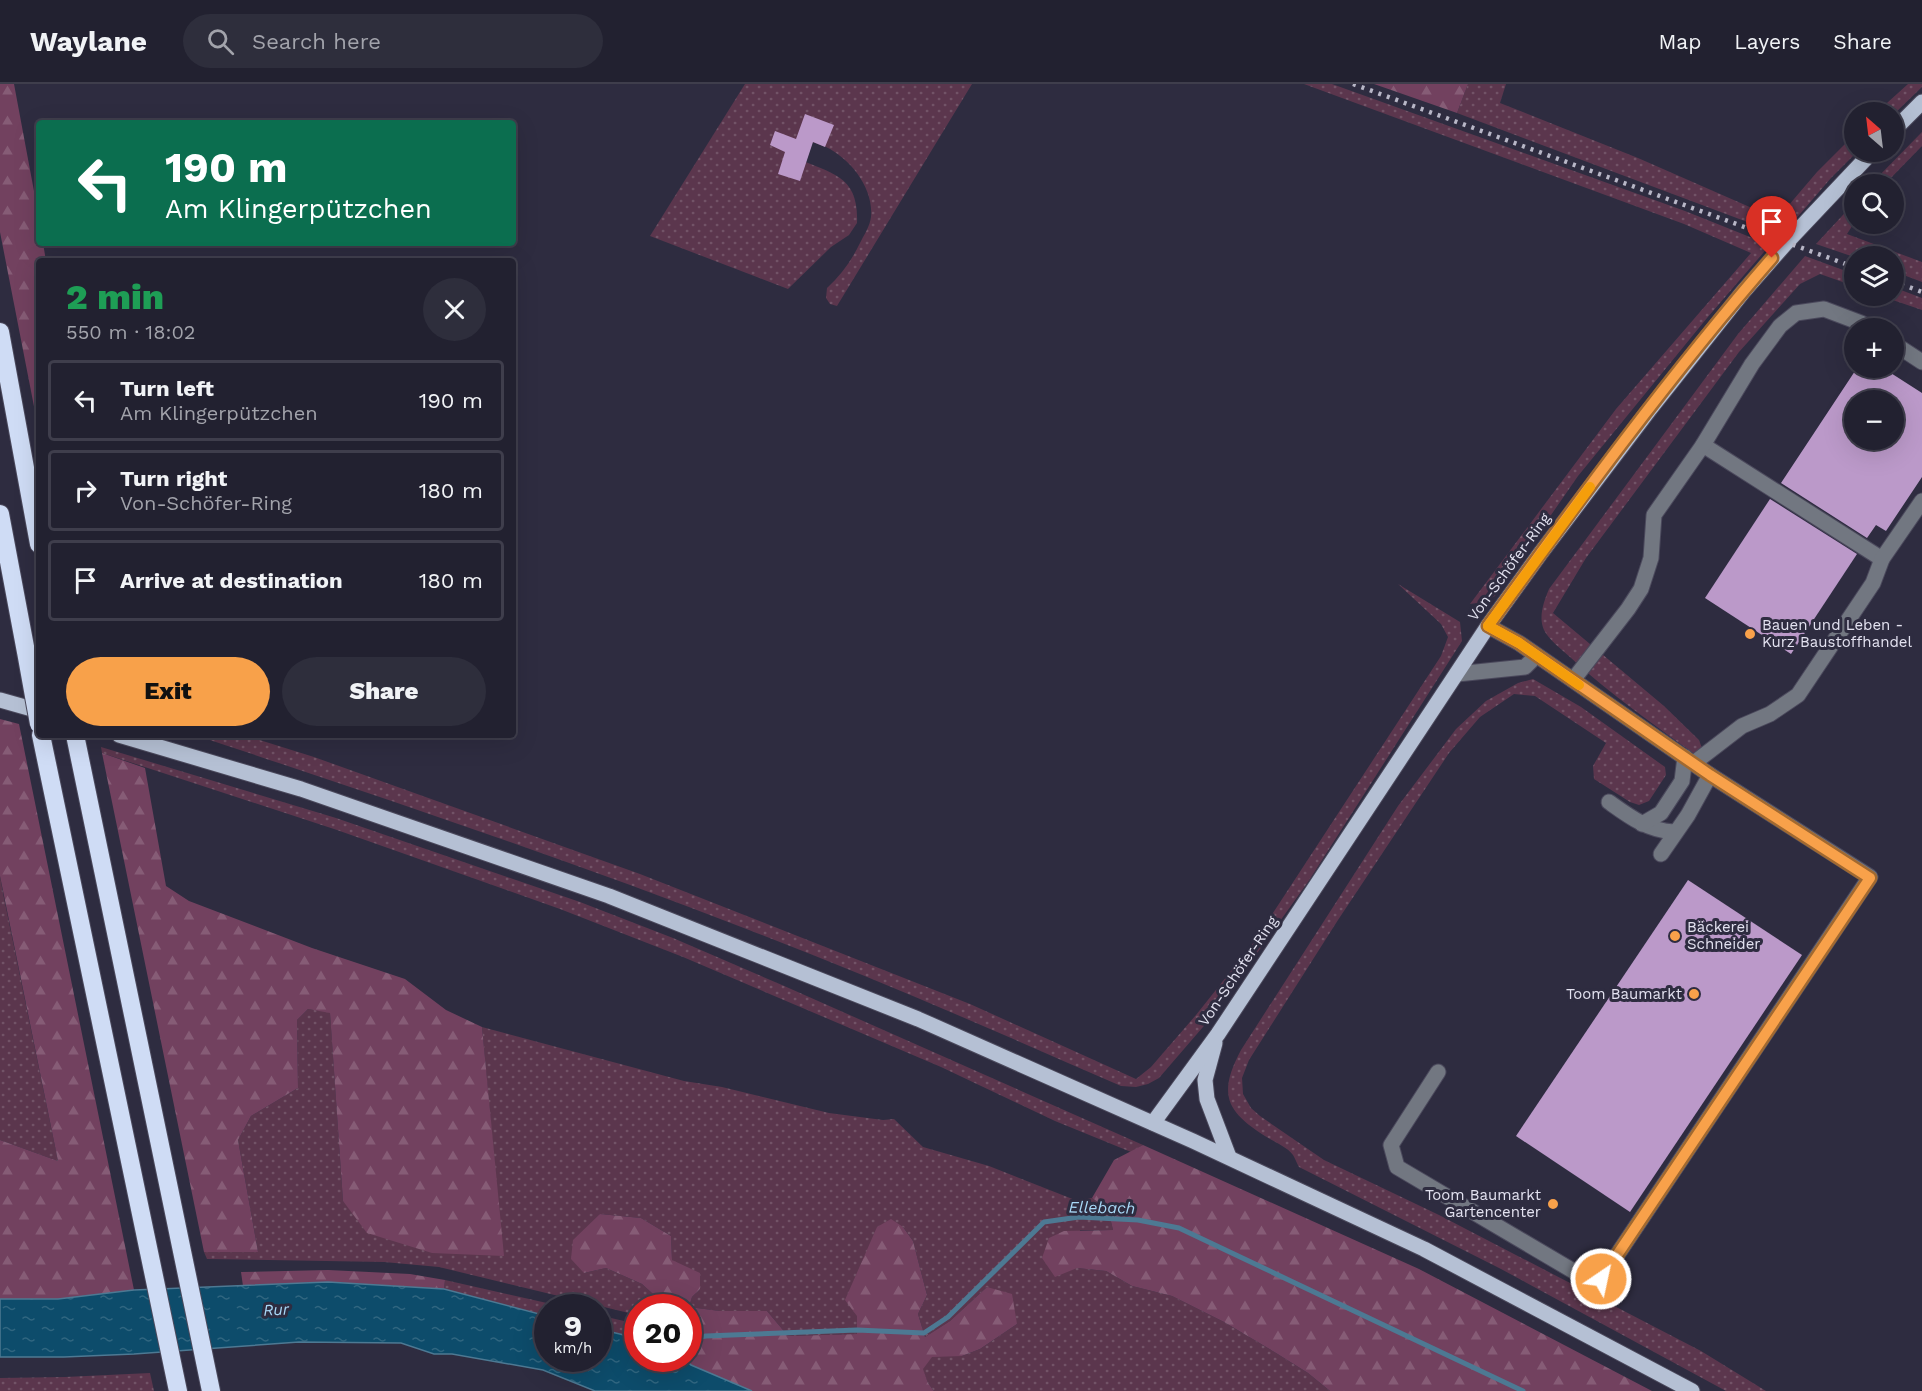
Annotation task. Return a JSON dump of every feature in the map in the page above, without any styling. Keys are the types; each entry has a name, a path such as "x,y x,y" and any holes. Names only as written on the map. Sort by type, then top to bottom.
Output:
{"highway":[{"path":"0,332 36,528"},
{"path":"0,514 36,707"},
{"path":"76,738 211,1391"},
{"path":"43,742 178,1391"}],"main road":[{"path":"1904,120 1922,102"},
{"name":"Von-Schöfer-Ring","path":"1153,1123 1218,1034 1488,626 1610,460 1743,292 1863,162"},
{"path":"0,700 36,710"},
{"path":"129,738 301,789 609,896 918,1020 1229,1157 1424,1249 1692,1391"},
{"path":"1218,1034 1205,1080 1207,1099 1229,1157"}],"street":[{"path":"1573,680 1641,589 1651,558 1654,515 1702,445 1752,364 1780,326 1796,313 1824,309 1848,318"},
{"path":"1904,350 1922,362"},
{"path":"1702,445 1882,559"},
{"path":"1642,824 1661,813 1682,781 1690,760 1742,726 1770,714 1798,695 1873,582 1882,559 1922,501"},
{"path":"1438,1072 1391,1145 1397,1167 1597,1285 1870,878 1710,775 1519,643 1488,626"},
{"path":"1457,674 1525,667 1536,656"},
{"path":"1661,854 1674,832 1688,815 1710,775"},
{"path":"1610,809 1657,831 1674,832"}],"shaded area":[{"path":"745,84 972,84 837,306 830,304 826,298 827,288 846,267 857,249 869,224 871,206 865,186 852,167 835,152 823,146 804,139 796,158 832,173 848,186 854,195 857,223 849,235 831,247 788,289 650,236"},
{"path":"1304,84 1332,84 1685,211 1770,245 1578,476 1495,596 1484,602 1470,604 1616,409 1751,253 1684,224"},
{"path":"1468,84 1506,84 1500,103 1638,158 1777,219 1817,172 1844,145 1844,162 1847,162 1782,235 1457,113"},
{"path":"1908,84 1922,84 1922,87 1904,104 1904,102 1888,102"},
{"path":"1922,132 1922,146 1895,174 1881,174 1893,162 1904,162 1904,150"},
{"path":"1844,214 1844,234 1879,246 1844,246 1844,254 1816,244"},
{"path":"1904,255 1922,262 1922,282 1904,275"},
{"path":"1805,256 1844,270 1844,282 1820,274 1800,284 1739,352 1586,558 1553,613 1664,706 1699,740 1703,751 1702,760 1617,697 1556,644 1542,625 1542,609 1549,589 1738,334"},
{"path":"1904,291 1922,298 1922,310 1904,304"},
{"path":"1398,584 1460,622 1462,641 1308,882 1209,1020 1159,1078 1136,1087 1121,1086 796,948 611,878 204,738 254,738 314,757 640,874 970,1004 1136,1079 1151,1067 1196,1015 1254,942 1441,656 1448,637 1441,624"},
{"path":"1533,679 1581,707 1665,767 1666,775 1649,801 1639,805 1630,802 1594,779 1593,766 1606,743 1535,696 1514,694 1480,717 1449,753 1338,920 1249,1060 1242,1078 1243,1094 1251,1108 1260,1116 1324,1160 1439,1215 1701,1351 1766,1391 1726,1391 1501,1269 1299,1167 1291,1152 1244,1121 1230,1102 1229,1080 1241,1050 1398,806 1456,729 1486,701 1518,683"},
{"path":"101,747 336,818 580,902 673,938 782,985 1143,1145 1131,1152 1055,1121 941,1067 683,957 560,909 337,830 102,753"},
{"path":"0,876 3,893 58,1161 0,1140"},
{"path":"308,1009 330,1012 343,1201 503,1256 482,1027 684,1081 722,1087 829,1113 883,1120 894,1119 923,1147 989,1166 1075,1200 1092,1198 1108,1209 1113,1230 1080,1230 1077,1268 1106,1271 1132,1286 1172,1296 1224,1322 1276,1353 1308,1373 1330,1391 934,1391 922,1368 932,1356 962,1356 980,1349 1017,1324 987,1287 950,1321 925,1337 918,1314 927,1295 913,1241 903,1227 857,1316 857,1334 788,1336 767,1311 702,1309 702,1294 695,1294 700,1289 672,1260 671,1236 641,1218 600,1214 584,1273 606,1268 642,1284 653,1294 624,1294 624,1312 612,1309 612,1294 550,1294 439,1267 384,1262 207,1259 204,1252 258,1252 238,1140 251,1116 298,1088 297,1020"},
{"path":"445,1280 534,1300 534,1313 444,1289"},
{"path":"612,1318 624,1321 624,1335 612,1332"},
{"path":"150,1373 154,1391 0,1391 0,1378"}],"green space":[{"path":"0,84 14,84 36,202 36,246 44,246 46,258 36,258 36,417 0,232"},
{"path":"1374,84 1468,84 1457,113"},
{"path":"0,719 19,724 134,1290 58,1299 0,1299 0,1140 58,1161 0,876"},
{"path":"102,753 145,768 166,886 189,901 312,948 405,979 446,1010 482,1027 504,1256 432,1253 367,1233 343,1201 330,1013 308,1009 297,1020 298,1088 251,1116 238,1140 258,1252 204,1252"},
{"path":"1143,1145 1419,1269 1652,1391 1330,1391 1308,1373 1276,1353 1224,1322 1172,1296 1132,1286 1106,1271 1077,1268 1055,1277 1042,1258 1049,1238 1064,1231 1113,1230 1108,1209 1092,1198 1114,1160"},
{"path":"600,1214 641,1218 671,1236 672,1260 700,1273 700,1289 695,1294 653,1294 642,1284 606,1268 584,1273 571,1259 573,1240"},
{"path":"891,1219 903,1227 913,1241 927,1295 918,1314 925,1337 950,1321 987,1287 1012,1294 1017,1324 980,1349 962,1356 932,1357 923,1369 934,1391 752,1391 702,1370 702,1309 767,1311 788,1336 857,1334 857,1316 845,1300 877,1227"},
{"path":"328,1270 410,1274 445,1280 444,1289 328,1282 243,1286 241,1272"}],"water":[{"name":"Rur","path":"328,1282 444,1289 534,1313 534,1368 452,1354 434,1354 401,1343 299,1342 134,1354 0,1357 0,1299 58,1299 134,1290"},
{"path":"612,1332 624,1335 624,1372 702,1372 702,1370 752,1391 595,1391 548,1372 612,1372"}],"building":[{"path":"805,114 834,125 825,147 813,142 800,181 778,174 785,152 770,145 775,131 796,139"},
{"path":"1850,378 1899,378 1922,393 1922,477 1886,531 1876,525 1867,538 1781,483"},
{"path":"1770,499 1857,554 1791,654 1705,598"},
{"path":"1688,880 1802,955 1630,1212 1516,1136"}],"waterway":[{"name":"Ellebach","path":"702,1337 857,1330 924,1333 948,1317 1044,1222 1079,1217 1138,1220 1179,1228 1523,1391"}],"railway":[{"path":"1353,84 1844,263"},
{"path":"1904,285 1922,292"}],"slow traffic":[{"path":"1579,685 1519,643 1488,626 1590,487"}],"place":[{"name":"Bauen und Leben - Kurz Baustoffhandel","path":"1750,634"},
{"name":"Bäckerei Schneider","path":"1675,936"},
{"name":"Toom Baumarkt","path":"1694,994"},
{"name":"Toom Baumarkt Gartencenter","path":"1553,1204"}],"route":[{"path":"1601,1279 1870,878 1710,775 1519,643 1488,626 1623,443 1772,258"}]}
